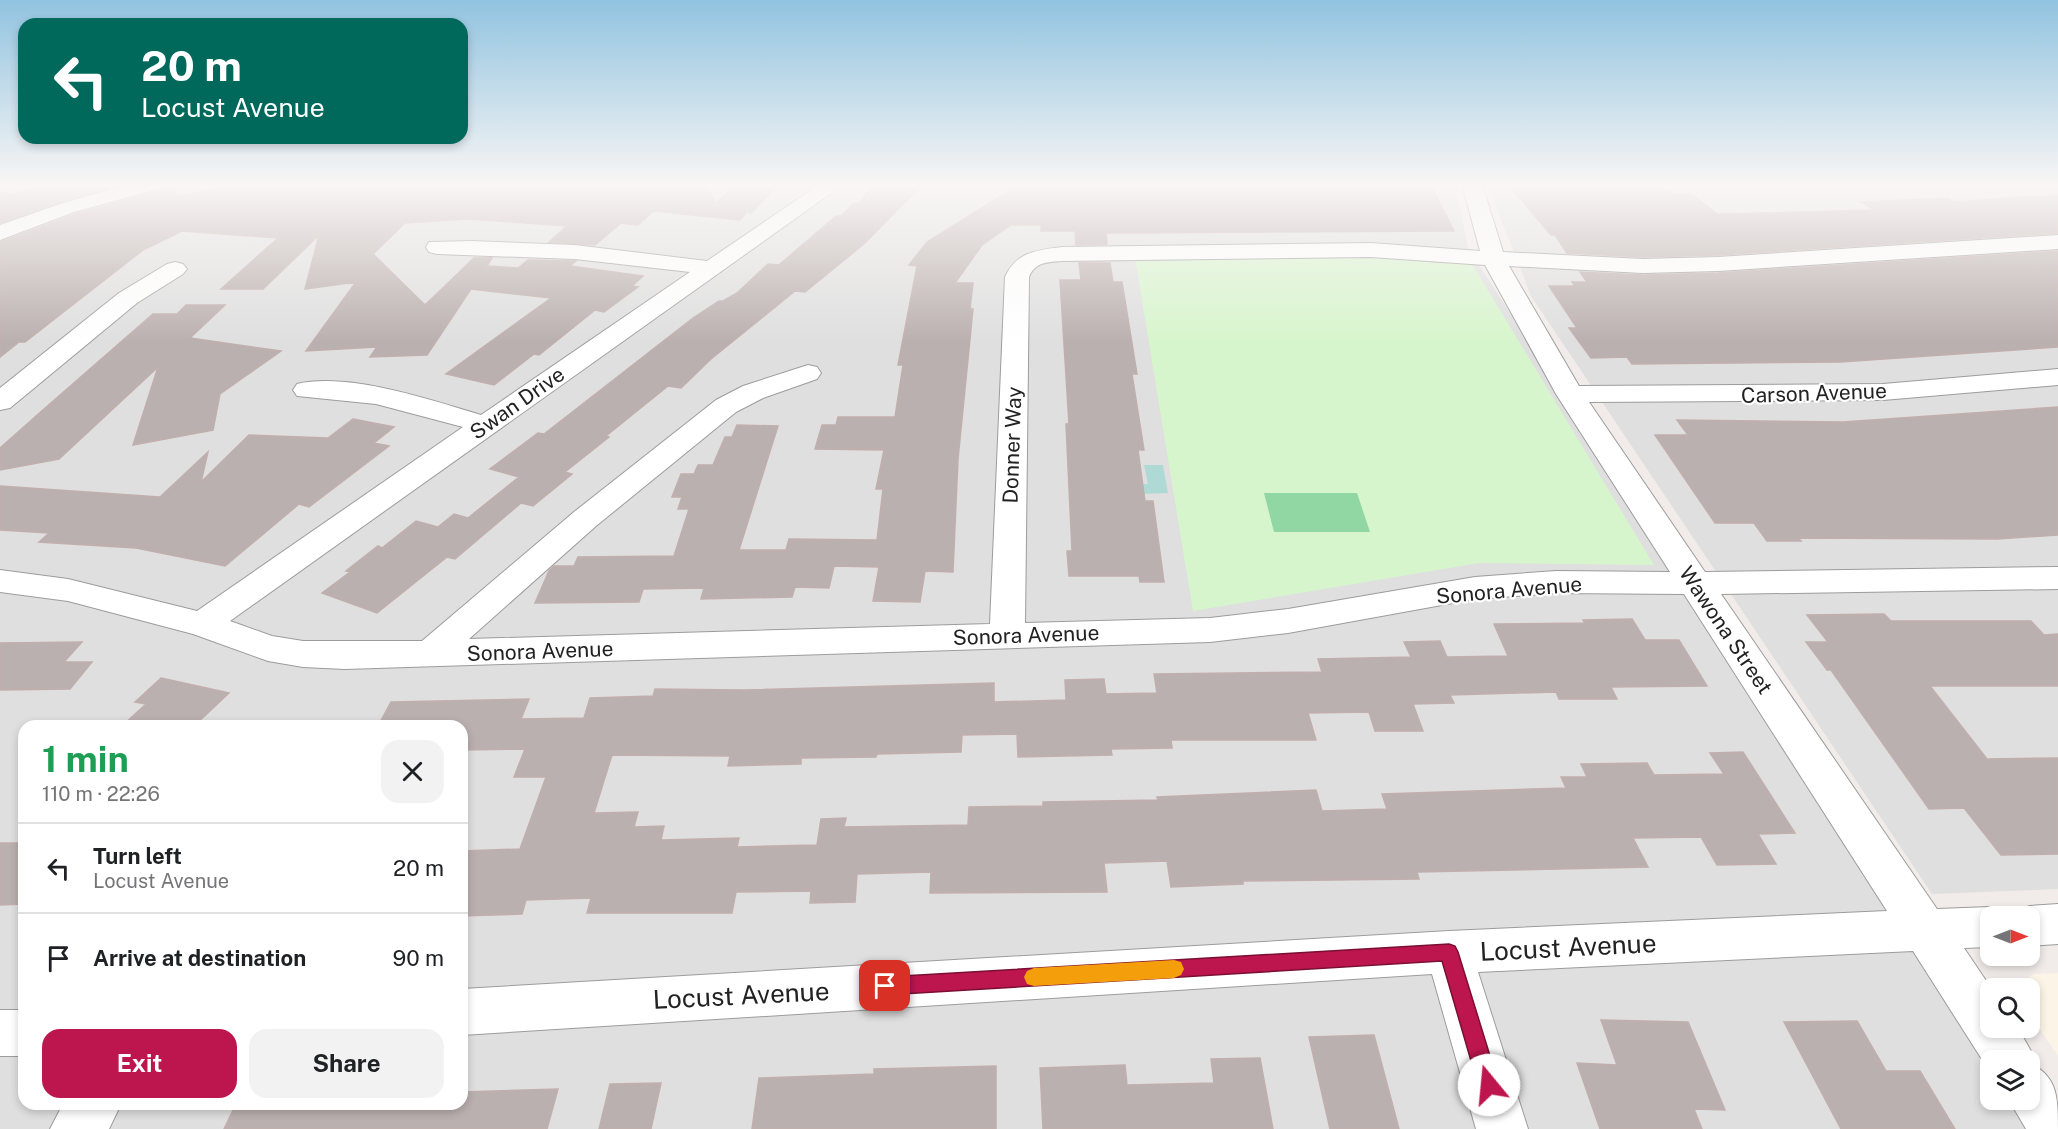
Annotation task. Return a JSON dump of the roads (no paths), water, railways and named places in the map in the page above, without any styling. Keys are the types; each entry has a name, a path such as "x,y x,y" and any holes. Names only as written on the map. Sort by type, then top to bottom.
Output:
{"street":[{"name":"Swan Drive","path":"202,624 759,237"},
{"name":"Wawona Street","path":"1487,237 1493,258 1570,394 2004,1050"},
{"path":"1493,258 1574,264 1718,264 2058,242"},
{"path":"437,247 580,250 652,258 711,270"},
{"name":"Donner Way","path":"1006,636 1017,277 1020,267 1030,260 1062,254 1371,249 1493,258"},
{"path":"0,402 128,298 175,269"},
{"path":"429,655 585,519 726,406 753,392 807,374"},
{"name":"Carson Avenue","path":"1570,394 1739,395 1883,392 2058,377"},
{"path":"307,390 346,390 382,395 485,425"},
{"name":"Sonora Avenue","path":"0,581 68,590 202,624 268,648 303,654 429,655 1210,630 1288,621 1475,588 1556,582 1694,583 2058,578"},
{"path":"2040,925 2058,924"},
{"name":"Locust Avenue","path":"468,1012 1449,952 1980,927"},
{"path":"1449,952 1502,1129"},
{"path":"0,1034 18,1033"},
{"path":"2040,1104 2056,1129"},
{"path":"76,1129 91,1110"}],"water":[{"path":"1144,465 1163,465 1168,493 1139,494 1137,484 1148,484"}]}
